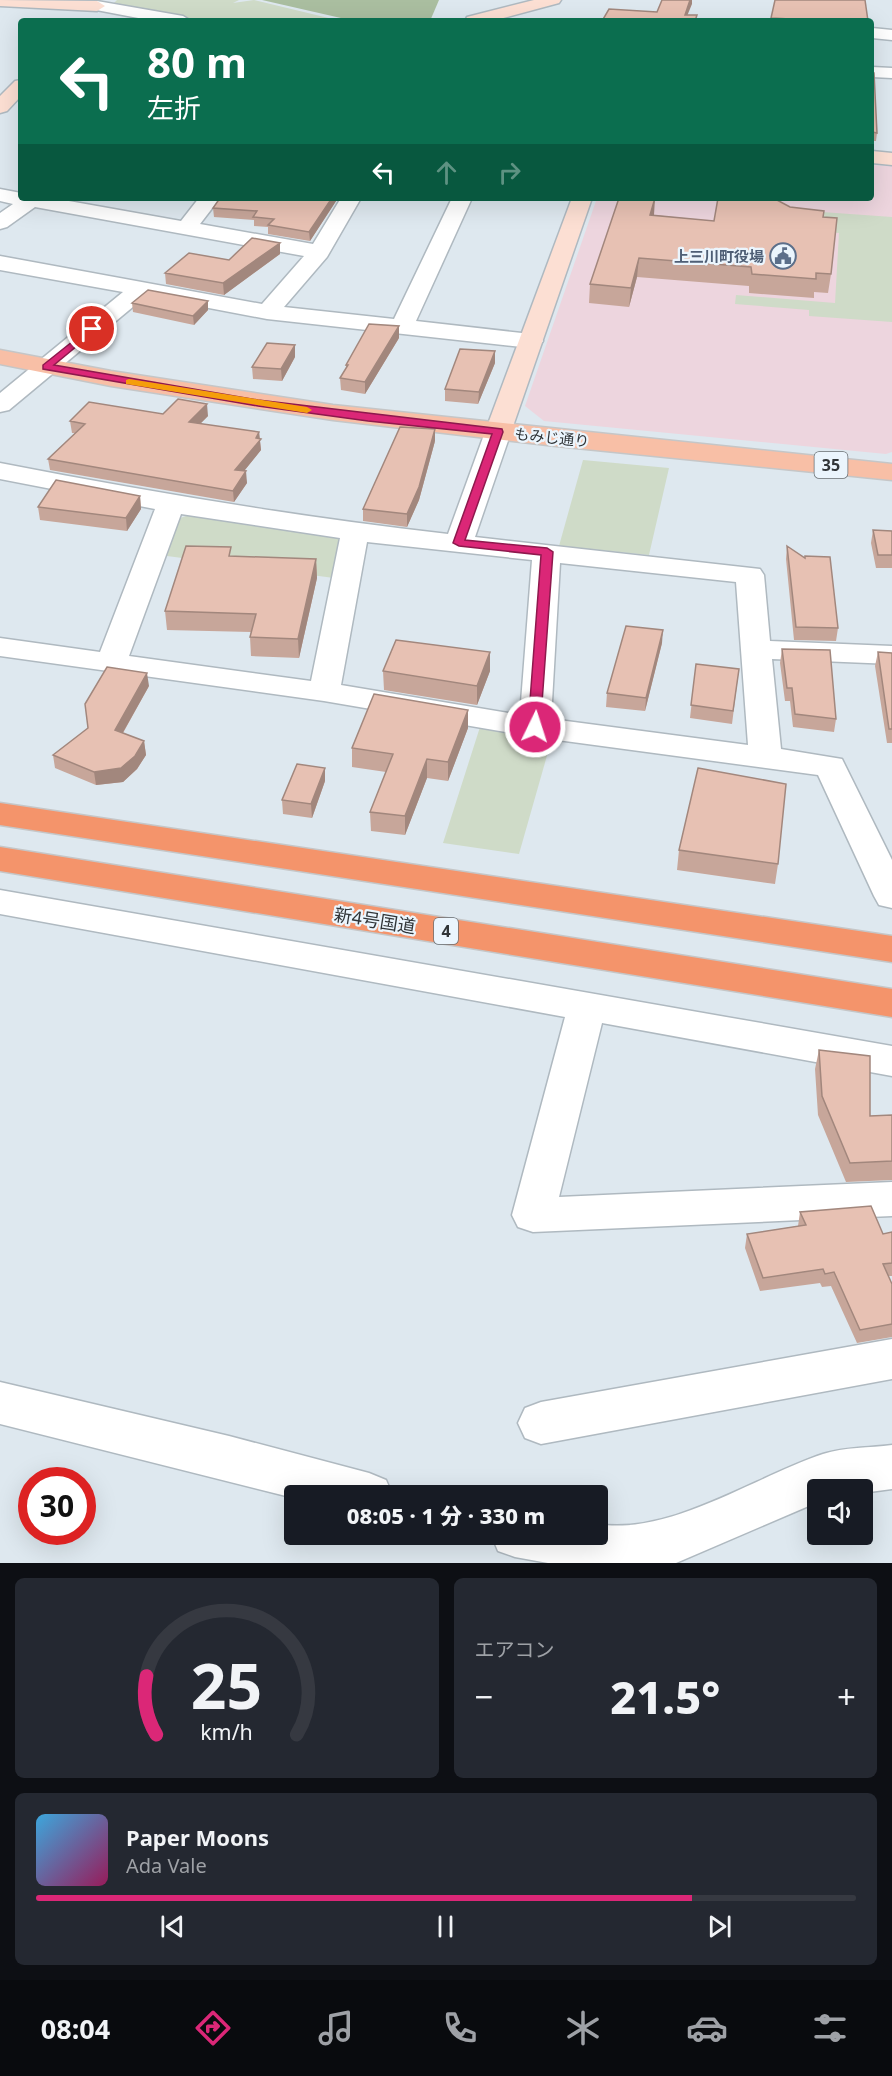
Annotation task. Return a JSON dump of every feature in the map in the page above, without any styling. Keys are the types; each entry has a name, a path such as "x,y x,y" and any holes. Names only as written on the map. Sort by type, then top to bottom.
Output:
{"highway":[{"path":"0,814 892,949"},
{"name":"新4号国道","path":"0,860 892,1003"}],"main road":[{"name":"もみじ通り","path":"0,357 258,403 368,418 892,472"}],"street":[{"path":"487,18 553,0"},
{"path":"0,1 100,3 169,18"},
{"path":"86,18 100,3"},
{"path":"874,33 892,35"},
{"path":"874,72 892,73"},
{"path":"6,112 18,91"},
{"path":"874,158 892,159"},
{"path":"0,195 18,197"},
{"path":"0,223 29,201"},
{"path":"42,201 320,252"},
{"path":"186,229 208,201"},
{"path":"267,312 320,252 349,201"},
{"path":"402,327 461,201"},
{"path":"459,543 581,201"},
{"path":"0,263 267,312 531,341"},
{"path":"0,405 141,289"},
{"path":"4,479 355,532 750,575 765,757"},
{"path":"111,663 171,504"},
{"path":"324,692 355,532"},
{"path":"535,727 547,552"},
{"path":"0,647 324,692 535,727 830,766 892,896"},
{"path":"757,649 892,655"},
{"path":"0,902 892,1061"},
{"path":"587,1007 533,1215 892,1199"},
{"path":"541,1423 892,1359"},
{"path":"0,1403 229,1458 328,1485"},
{"path":"582,1545 618,1551 664,1544 826,1475 892,1467"}],"shaded area":[{"path":"874,165 892,166 892,452 886,454 544,421 525,406 596,201 874,201"}],"green space":[{"path":"117,0 239,0 233,3 254,0 329,18 181,18 113,4"},
{"path":"262,0 439,0 431,18 341,18"},
{"path":"808,211 892,217 892,322 809,316 809,310 735,304 736,295 835,303 839,233 827,232"},
{"path":"583,460 669,468 649,555 559,546"},
{"path":"192,514 334,534 344,540 334,578 167,556 177,519"},
{"path":"480,727 552,738 519,854 443,843"}],"building":[{"path":"662,0 690,0 685,15 697,15 696,18 604,18 609,9 657,12"},
{"path":"775,0 865,0 868,18 771,18"},
{"path":"874,73 877,133 874,132"},
{"path":"218,201 330,201 309,232 268,225 274,219 253,217 257,211 213,208"},
{"path":"618,201 654,201 650,215 714,221 717,201 779,201 790,207 824,211 823,217 837,218 831,274 816,273 816,279 752,274 751,267 639,258 631,288 590,284"},
{"path":"252,238 280,243 223,283 165,273 189,253 229,260"},
{"path":"148,290 208,301 193,316 132,303"},
{"path":"369,324 399,326 365,382 340,378 348,365 346,365"},
{"path":"267,343 295,345 281,369 252,367"},
{"path":"460,349 495,351 479,392 445,389"},
{"path":"178,399 207,404 189,422 259,432 256,438 261,439 235,470 246,471 233,491 48,459 85,424 70,421 89,402 163,414"},
{"path":"400,427 435,429 419,487 407,514 363,509"},
{"path":"56,480 140,496 126,518 38,507"},
{"path":"873,530 892,531 892,555 878,555"},
{"path":"186,546 231,547 229,556 316,559 298,639 250,637 256,614 165,611"},
{"path":"787,546 805,558 805,556 830,557 838,628 796,627"},
{"path":"626,626 663,630 646,698 607,693"},
{"path":"396,640 490,652 477,686 383,671"},
{"path":"782,649 830,650 836,719 795,714 792,688 787,688"},
{"path":"878,652 892,653 892,729 889,729"},
{"path":"696,664 739,669 733,711 691,705"},
{"path":"107,667 147,673 115,730 144,741 135,756 121,768 94,772 53,755 88,728 85,704"},
{"path":"374,694 468,710 448,762 427,759 405,816 370,812 393,754 352,748"},
{"path":"297,764 325,768 311,804 282,800"},
{"path":"698,768 786,784 778,864 679,850"},
{"path":"819,1050 870,1056 870,1116 892,1115 892,1161 850,1163 822,1096"},
{"path":"871,1206 883,1234 892,1232 892,1263 883,1264 892,1284 892,1324 860,1330 834,1272 825,1274 823,1269 763,1278 747,1234 806,1225 800,1212"}],"slow traffic":[{"path":"129,382 307,410"}],"place":[{"name":"上三川町役場","path":"783,256"}],"route":[{"path":"92,329 46,367 258,403 498,432 459,543 547,552 535,727"}]}
